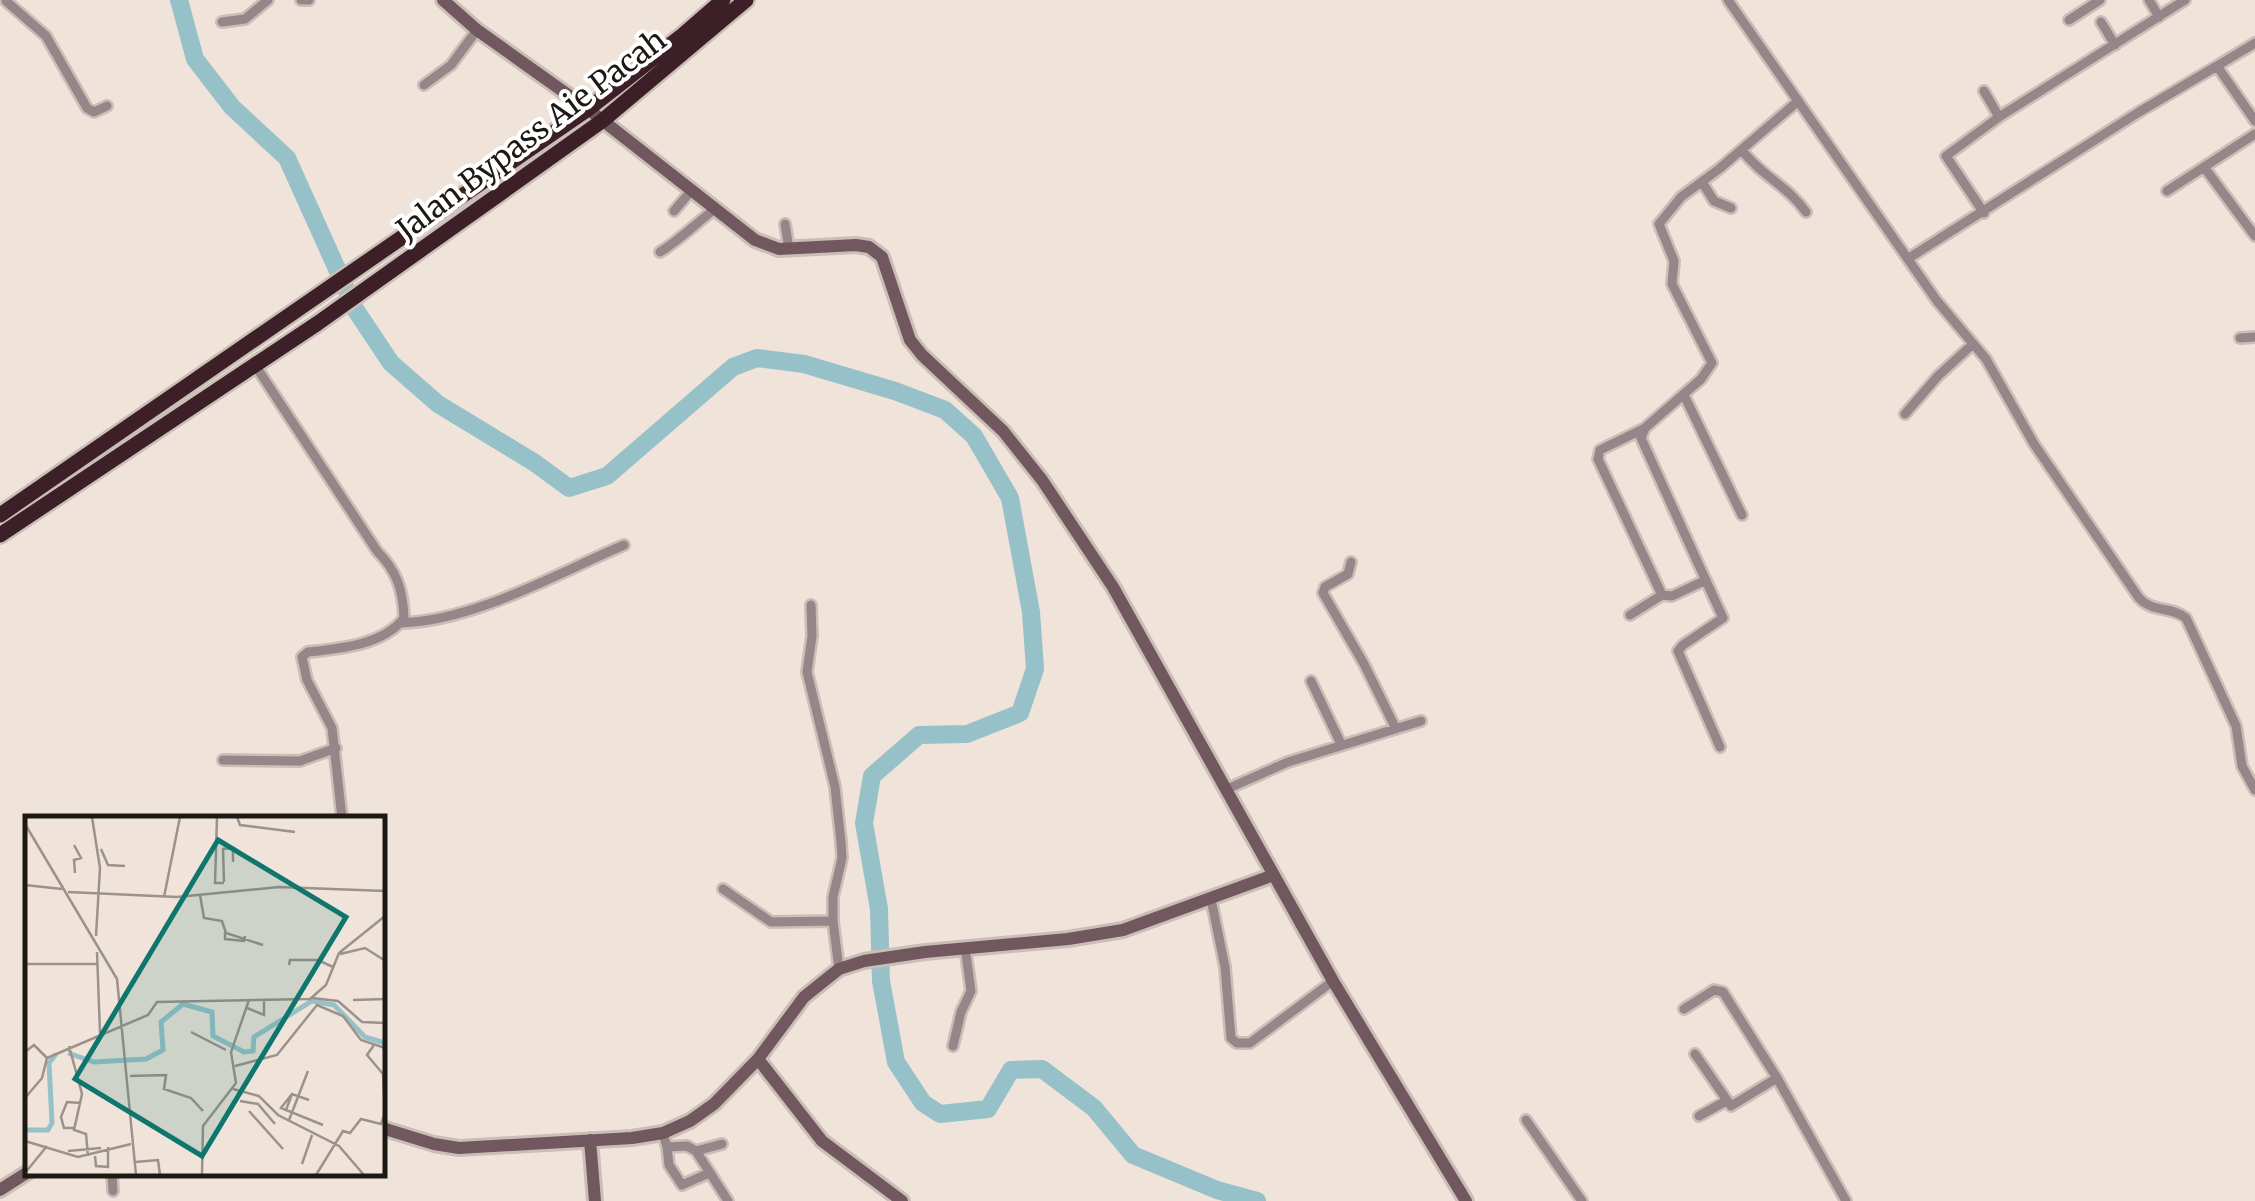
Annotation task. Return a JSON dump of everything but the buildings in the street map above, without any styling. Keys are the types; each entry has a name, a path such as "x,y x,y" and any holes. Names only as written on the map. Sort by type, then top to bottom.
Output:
{"highway":[{"name":"Jalan Bypass Aie Pacah","path":"0,514 588,110 723,0"},
{"name":"Jalan Bypass Aie Pacah","path":"254,364 393,271 602,121 746,0"},
{"path":"0,535 254,364"}],"street":[{"path":"0,7 7,0 46,36 88,108 94,112 106,106"},
{"path":"222,22 240,21 268,0"},
{"path":"301,0 309,0"},
{"path":"442,0 756,240 789,249 856,245 882,257 910,340 922,356 1003,431 1042,480 1122,602 1333,981 1466,1201"},
{"path":"1728,0 1937,301 1986,359 2020,422 2139,598 2153,610 2181,613 2186,618 2236,726 2242,766 2255,790"},
{"path":"2069,20 2100,0"},
{"path":"2148,0 2160,18"},
{"path":"1984,213 1946,156 2000,117 2184,0"},
{"path":"2102,22 2115,44"},
{"path":"424,85 451,65 477,30"},
{"path":"1909,258 2255,43"},
{"path":"2217,66 2255,121"},
{"path":"1984,91 2000,117"},
{"path":"1662,595 1597,456 1600,450 1645,428 1708,372 1712,356 1672,284 1674,261 1659,224 1680,197 1798,102"},
{"path":"2167,191 2255,134"},
{"path":"1742,150 1758,171 1783,185 1806,212"},
{"path":"2204,167 2255,236"},
{"path":"1702,182 1714,201 1731,208"},
{"path":"674,211 690,191"},
{"path":"660,252 715,209"},
{"path":"785,224 789,249"},
{"path":"2240,338 2255,337"},
{"path":"1905,414 1973,344"},
{"path":"254,364 378,552 394,568 404,612 401,623"},
{"path":"1684,394 1742,515"},
{"path":"1645,428 1641,438 1723,618 1678,651 1720,747"},
{"path":"342,816 336,748 328,718 303,669 302,656 356,645 401,623 438,620 466,611 624,545"},
{"path":"1350,562 1348,574 1325,587 1322,593 1396,729"},
{"path":"1630,615 1662,595 1672,596 1706,580"},
{"path":"812,605 807,672 835,787 842,842 833,897 839,969"},
{"path":"1311,680 1341,744"},
{"path":"1227,789 1288,762 1421,721"},
{"path":"223,760 300,761 336,748"},
{"path":"665,1140 703,1113 758,1060 804,998 839,969 864,961 926,952 1068,940 1123,930 1274,875"},
{"path":"723,889 770,922 833,921"},
{"path":"1211,899 1225,967 1230,1038 1250,1043 1333,981"},
{"path":"953,1046 971,991 965,947"},
{"path":"1684,1010 1714,990 1722,990 1846,1201"},
{"path":"1695,1054 1732,1106 1777,1078"},
{"path":"758,1060 822,1141 902,1201"},
{"path":"1699,1116 1726,1102"},
{"path":"1526,1120 1582,1201"},
{"path":"385,1129 459,1148 665,1140 696,1151 728,1201"},
{"path":"590,1140 595,1201"},
{"path":"665,1140 668,1165 682,1186 708,1173"},
{"path":"696,1151 722,1144"},
{"path":"0,1190 25,1174"},
{"path":"112,1176 114,1191"}],"waterway":[{"path":"179,0 195,59 232,107 287,158 355,309 391,363 438,404 569,488 607,476 733,367 757,358 804,364 895,391 945,410 974,436 1010,498 1031,612 1035,669 1020,713 967,734 919,735 872,776 864,823 879,909 881,981 896,1062 923,1103 940,1114 988,1109 1011,1070 1042,1069 1094,1108 1133,1155 1217,1190 1257,1201"}]}
